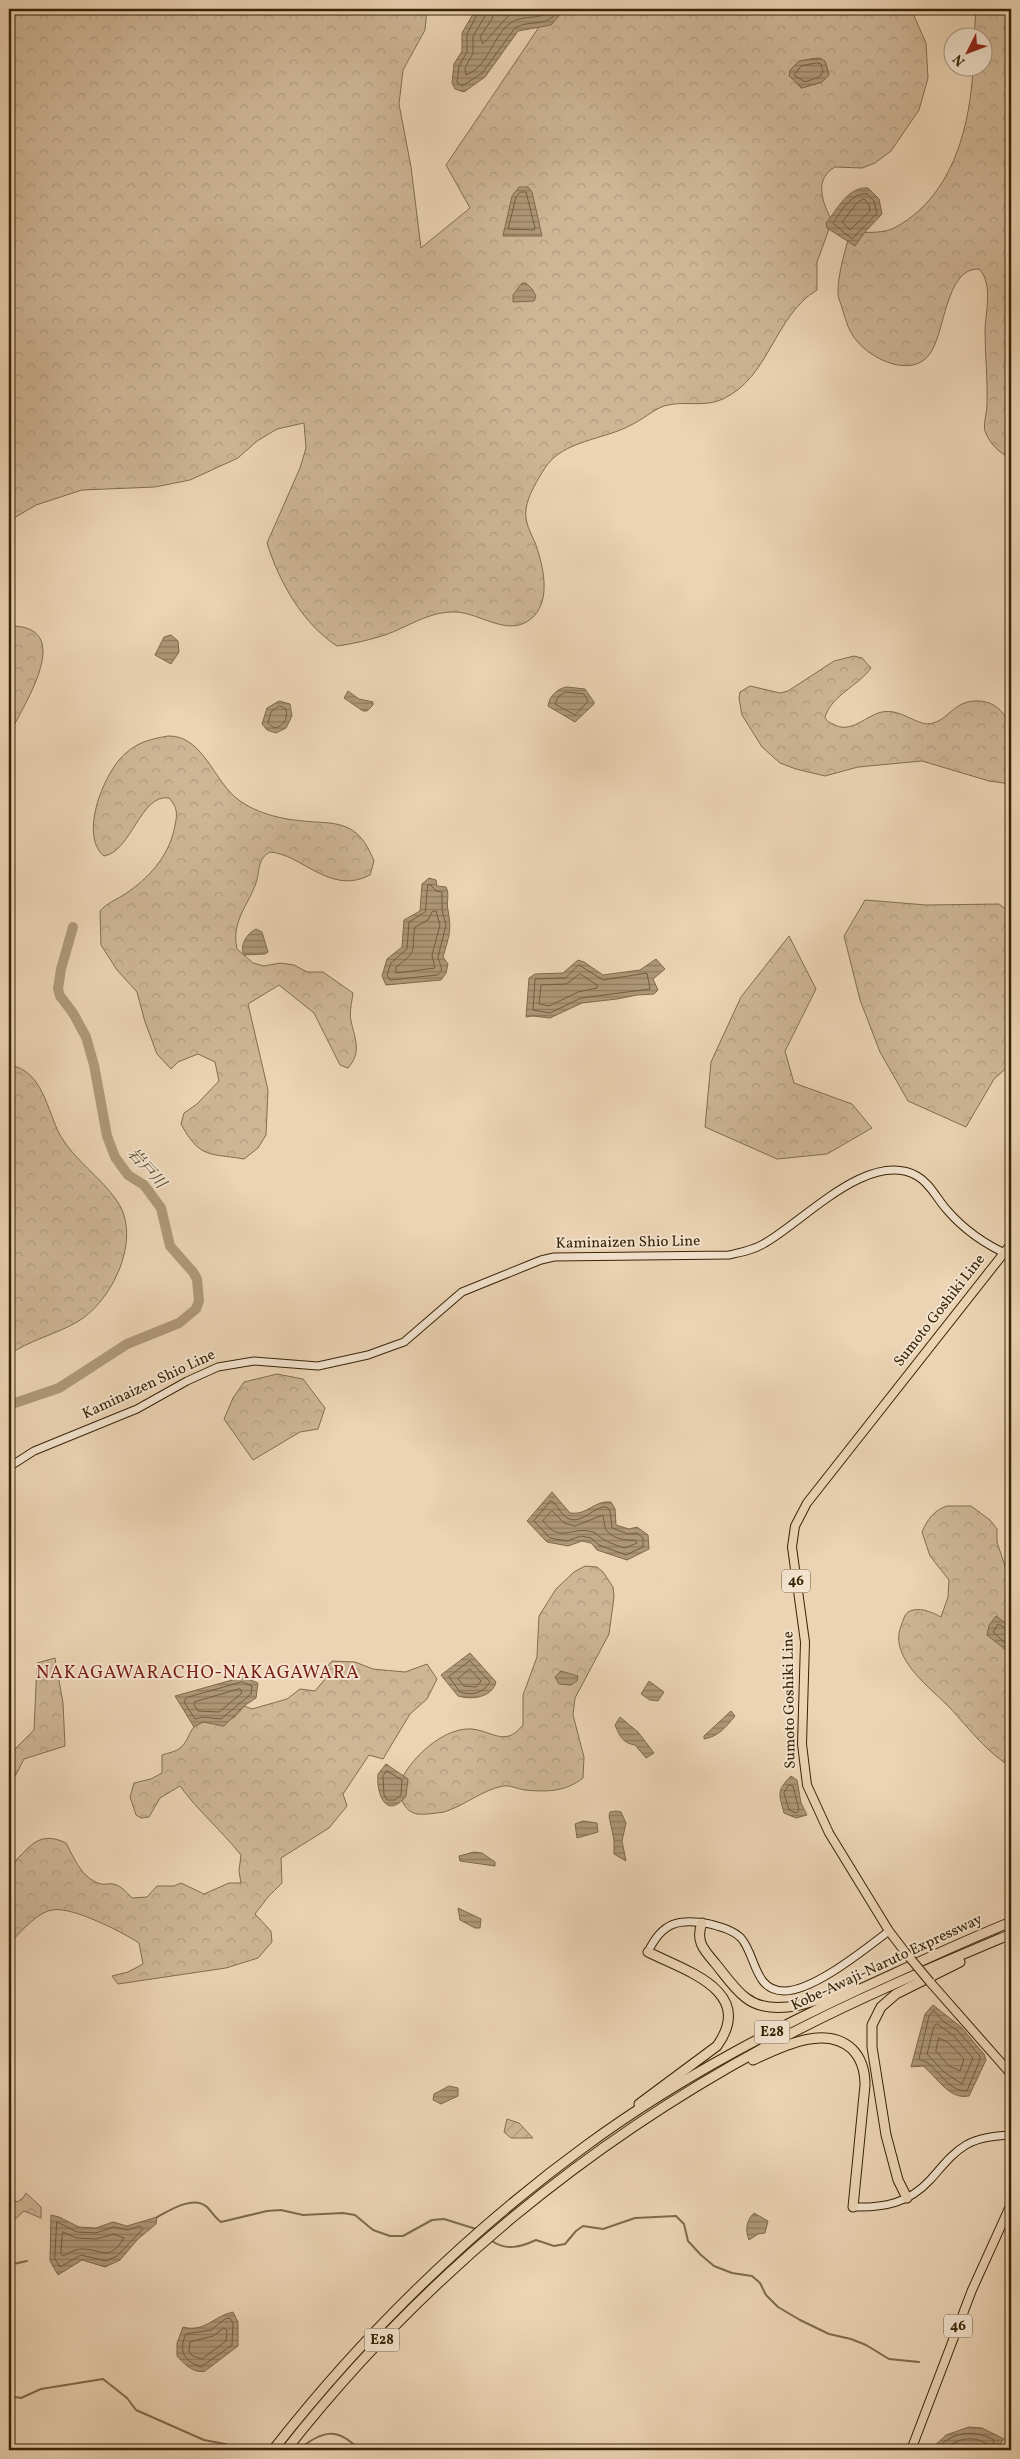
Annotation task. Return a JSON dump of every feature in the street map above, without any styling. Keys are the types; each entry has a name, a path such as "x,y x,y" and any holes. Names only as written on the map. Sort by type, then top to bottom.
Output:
{"highway":[{"name":"Kobe-Awaji-Naruto Expressway","path":"273,2450 313,2400 368,2338 432,2273 550,2173 588,2145 684,2082 780,2027 1011,1922"},
{"path":"702,1923 699,1934 701,1945 744,1997 760,2006 778,2008 819,1999 844,1990 954,1941 999,1927"},
{"name":"Kobe-Awaji-Naruto Expressway","path":"286,2450 322,2406 377,2345 445,2276 557,2181 639,2122 708,2079 784,2036 879,1991 1011,1935"},
{"path":"907,2198 894,2170 877,2084 871,2039 874,2019 881,2007 896,1994 1011,1935"},
{"path":"588,2145 646,2098 712,2051 722,2040 728,2026 727,2006 715,1987 648,1952"},
{"path":"639,2122 730,2071 772,2051 818,2038 836,2040 855,2053 864,2072 854,2207"}],"main road":[{"name":"Kaminaizen Shio Line","path":"9,1467 34,1451 136,1408 187,1380 218,1367 254,1361 318,1366 368,1355 390,1347 409,1338 462,1292 554,1256 729,1256 755,1249 830,1198 881,1170 899,1169 919,1177 960,1225 977,1238 1008,1254"},
{"name":"Sumoto Goshiki Line","path":"1011,1244 1008,1254 807,1503 800,1514 793,1536 792,1561 805,1642 802,1744 807,1785 829,1833 889,1931 930,1982 1011,2074"},
{"path":"648,1952 658,1936 670,1926 685,1921 728,1929 740,1938 762,1980 770,1988 784,1991 799,1988 833,1971 889,1931"},
{"path":"854,2207 880,2207 907,2198 924,2186 952,2156 965,2146 982,2138 1011,2135"},
{"name":"46","path":"911,2450 972,2290 1011,2204"}],"green space":[{"path":"9,9 427,9 425,30 403,70 399,104 411,167 421,248 470,208 446,165 537,30 548,9 911,9 926,43 928,78 919,110 891,151 875,163 862,168 835,167 824,178 822,185 823,200 832,221 817,262 817,290 803,301 791,315 762,362 739,389 716,402 664,406 620,430 573,446 553,459 545,468 534,487 526,509 527,523 541,562 544,591 539,609 525,623 516,626 506,626 466,613 446,612 428,617 385,635 355,643 337,646 325,637 303,614 285,587 267,543 300,468 306,448 304,423 277,429 257,441 238,458 190,480 155,487 82,490 36,505 9,521","holes":["817,58 826,64 829,75 822,82 801,88 797,83 799,61"]},
{"path":"976,9 1011,9 1011,458 995,448 985,431 987,396 985,332 988,299 984,276 979,269 968,271 959,279 952,290 939,333 929,355 920,362 910,365 888,362 866,350 848,327 838,296 841,268 850,232 887,231 912,216 929,200 943,181 954,160 962,138 972,78 992,78 992,28 975,28"},
{"path":"14,626 32,630 41,641 43,655 32,690 9,735 9,628"},
{"path":"854,656 862,658 871,668 828,709 825,717 828,722 840,727 846,727 876,714 890,712 927,724 941,719 962,704 978,701 986,702 999,709 1008,722 1011,731 1013,744 1011,784 989,781 922,761 858,767 825,776 780,763 762,747 742,715 739,698 740,692 750,686 780,693 788,691 834,661"},
{"path":"179,737 196,748 230,792 245,804 264,813 283,818 347,827 362,840 374,861 370,875 356,880 342,881 317,872 282,854 270,852 261,862 253,891 238,922 236,930 237,949 253,963 264,966 280,963 294,965 307,972 323,972 353,993 350,1018 356,1040 356,1051 348,1068 340,1065 314,1013 279,985 248,1004 268,1090 266,1135 258,1148 244,1159 214,1155 206,1152 200,1149 188,1135 181,1124 184,1113 197,1104 219,1081 215,1062 198,1054 178,1062 171,1069 157,1054 145,1022 137,992 117,970 101,945 100,911 142,881 156,866 171,840 176,813 169,798 159,799 151,804 143,813 122,845 104,856 97,846 94,833 97,803 110,773 126,753 135,746 156,738"},
{"path":"865,900 926,905 999,904 1011,913 1011,1064 994,1079 966,1127 908,1101 880,1052 860,1000 844,936"},
{"path":"789,936 816,989 785,1051 794,1083 852,1104 872,1128 827,1154 777,1159 705,1127 711,1062 741,997"},
{"path":"9,1065 20,1068 37,1083 55,1125 66,1144 111,1192 117,1201 124,1216 127,1233 120,1268 102,1300 90,1313 69,1327 25,1345 9,1355"},
{"path":"277,1374 303,1379 325,1408 318,1429 300,1432 253,1460 224,1419 233,1398 244,1382"},
{"path":"947,1506 971,1506 990,1520 997,1529 997,1542 1011,1584 1011,1767 986,1748 951,1709 923,1682 906,1661 901,1650 899,1638 901,1626 907,1613 912,1610 920,1610 941,1617 948,1597 949,1580 930,1556 922,1532 932,1516 938,1510"},
{"path":"585,1566 597,1567 603,1572 613,1587 614,1597 609,1634 575,1698 573,1715 584,1757 583,1778 569,1786 548,1791 525,1790 503,1786 444,1812 417,1814 411,1812 406,1808 401,1797 402,1779 410,1765 433,1743 452,1732 462,1729 472,1729 505,1737 517,1732 523,1725 523,1695 537,1657 539,1616 556,1589 574,1572"},
{"path":"55,1658 63,1703 65,1746 24,1759 9,1788 9,1755 34,1730 37,1663"},
{"path":"332,1661 355,1662 373,1669 405,1672 427,1664 437,1679 427,1699 410,1714 383,1759 369,1755 343,1794 347,1806 329,1828 281,1858 282,1883 255,1914 271,1931 272,1942 258,1958 226,1968 118,1984 112,1976 128,1972 143,1964 139,1943 97,1921 61,1910 52,1910 40,1915 9,1944 9,1867 28,1848 40,1840 48,1838 66,1843 79,1867 88,1877 101,1884 119,1886 132,1898 147,1897 157,1886 174,1886 181,1883 204,1894 229,1883 241,1883 239,1871 241,1855 180,1786 160,1798 149,1817 141,1818 136,1815 130,1797 134,1783 151,1779 162,1773 162,1755 180,1748 194,1726 202,1722 229,1720 239,1713 244,1706 252,1709 287,1699 300,1689 315,1691 326,1678 326,1668"},
{"path":"507,2119 519,2123 533,2138 511,2138 504,2132"},
{"path":"26,2193 41,2207 41,2218 24,2211 9,2225 9,2194 17,2202"}],"water":[{"path":"476,9 565,9 551,25 518,31 485,77 464,92 455,89 452,83 454,64 462,51 462,33"},
{"path":"820,58 825,61 829,75 822,82 802,88 789,76 790,70 799,61"},
{"path":"519,187 528,187 532,192 542,236 503,236 512,196"},
{"path":"861,188 868,188 879,199 882,214 855,246 827,228 826,223 849,195"},
{"path":"522,283 526,283 532,289 536,296 534,301 513,302 513,295"},
{"path":"171,635 178,641 179,652 171,664 155,655 164,637"},
{"path":"567,687 585,689 594,702 575,722 548,706 554,693"},
{"path":"348,691 359,699 373,702 373,705 367,711 363,711 344,698"},
{"path":"279,701 290,704 292,716 286,728 276,733 267,730 262,724 267,708"},
{"path":"429,878 436,880 437,886 446,887 448,893 450,929 443,957 448,964 446,973 441,980 386,985 382,976 387,959 402,947 404,920 420,911 422,884"},
{"path":"256,929 262,932 268,952 265,954 244,955 243,944 250,933"},
{"path":"656,959 665,969 653,979 658,990 654,994 582,1003 550,1018 526,1017 529,978 535,974 563,973 578,960 603,975 640,970"},
{"path":"552,1492 570,1513 581,1512 600,1503 611,1502 615,1509 616,1525 629,1529 637,1527 648,1535 649,1549 627,1560 597,1550 591,1543 582,1541 568,1546 547,1542 527,1521"},
{"path":"996,1616 1011,1627 1011,1654 987,1635 989,1625"},
{"path":"470,1653 496,1682 490,1692 475,1698 458,1696 441,1675"},
{"path":"561,1671 578,1676 577,1681 571,1685 559,1684 555,1677"},
{"path":"243,1677 258,1683 256,1698 244,1706 224,1726 203,1722 194,1727 175,1696"},
{"path":"649,1681 664,1692 658,1701 650,1700 641,1694"},
{"path":"731,1711 735,1716 725,1728 718,1734 704,1739 704,1736"},
{"path":"620,1717 638,1732 654,1753 646,1758 635,1745 622,1739 615,1725"},
{"path":"386,1764 408,1779 406,1796 393,1806 384,1802 379,1789 378,1774"},
{"path":"791,1776 797,1780 801,1803 807,1815 796,1818 784,1813 780,1797 783,1785"},
{"path":"610,1812 621,1812 626,1823 622,1841 626,1861 614,1854 614,1840 609,1816"},
{"path":"583,1821 597,1823 598,1832 577,1838 575,1824"},
{"path":"474,1852 482,1853 495,1862 495,1866 460,1861 459,1856"},
{"path":"458,1908 481,1919 480,1928 475,1928 460,1920"},
{"path":"933,2005 961,2027 984,2054 986,2060 969,2096 955,2095 923,2066 911,2067 925,2014"},
{"path":"449,2086 458,2088 458,2096 441,2104 433,2100 434,2094"},
{"path":"754,2213 768,2221 765,2233 758,2234 749,2240 747,2226 749,2219"},
{"path":"51,2215 79,2227 96,2228 113,2222 127,2226 157,2217 156,2224 138,2239 120,2260 105,2267 82,2260 58,2275 50,2261"},
{"path":"233,2312 238,2322 238,2346 201,2372 193,2370 177,2356 177,2343 183,2327 197,2328"},
{"path":"969,2427 982,2428 1004,2439 996,2450 930,2450 946,2435"}],"waterway":[{"name":"岩戸川","path":"9,1405 59,1388 127,1344 179,1323 196,1309 199,1301 197,1279 170,1246 161,1208 144,1185 128,1175 115,1157 107,1136 94,1065 86,1037 73,1013 60,996 58,989 61,969 73,927"},
{"path":"157,2217 182,2205 196,2203 207,2207 221,2222 267,2211 281,2210 303,2215 343,2213 355,2215 373,2230 390,2236 403,2236 432,2220 444,2219 476,2229"},
{"path":"492,2241 508,2247 525,2245 536,2240 554,2246 565,2244 583,2226 603,2229 635,2218 676,2216 684,2224 688,2241 701,2255 714,2266 732,2273 752,2276 760,2283 766,2295 778,2307 829,2334 866,2345 889,2359 919,2362"},
{"path":"9,2265 27,2261"},
{"path":"9,2391 15,2397 21,2398 41,2389 103,2379 127,2398 136,2410 204,2440 225,2444 238,2450"},
{"path":"298,2450 321,2435 328,2434 336,2434 343,2437 359,2450"}],"district":[{"name":"NAKAGAWARACHO-NAKAGAWARA","path":"198,1673"}]}
